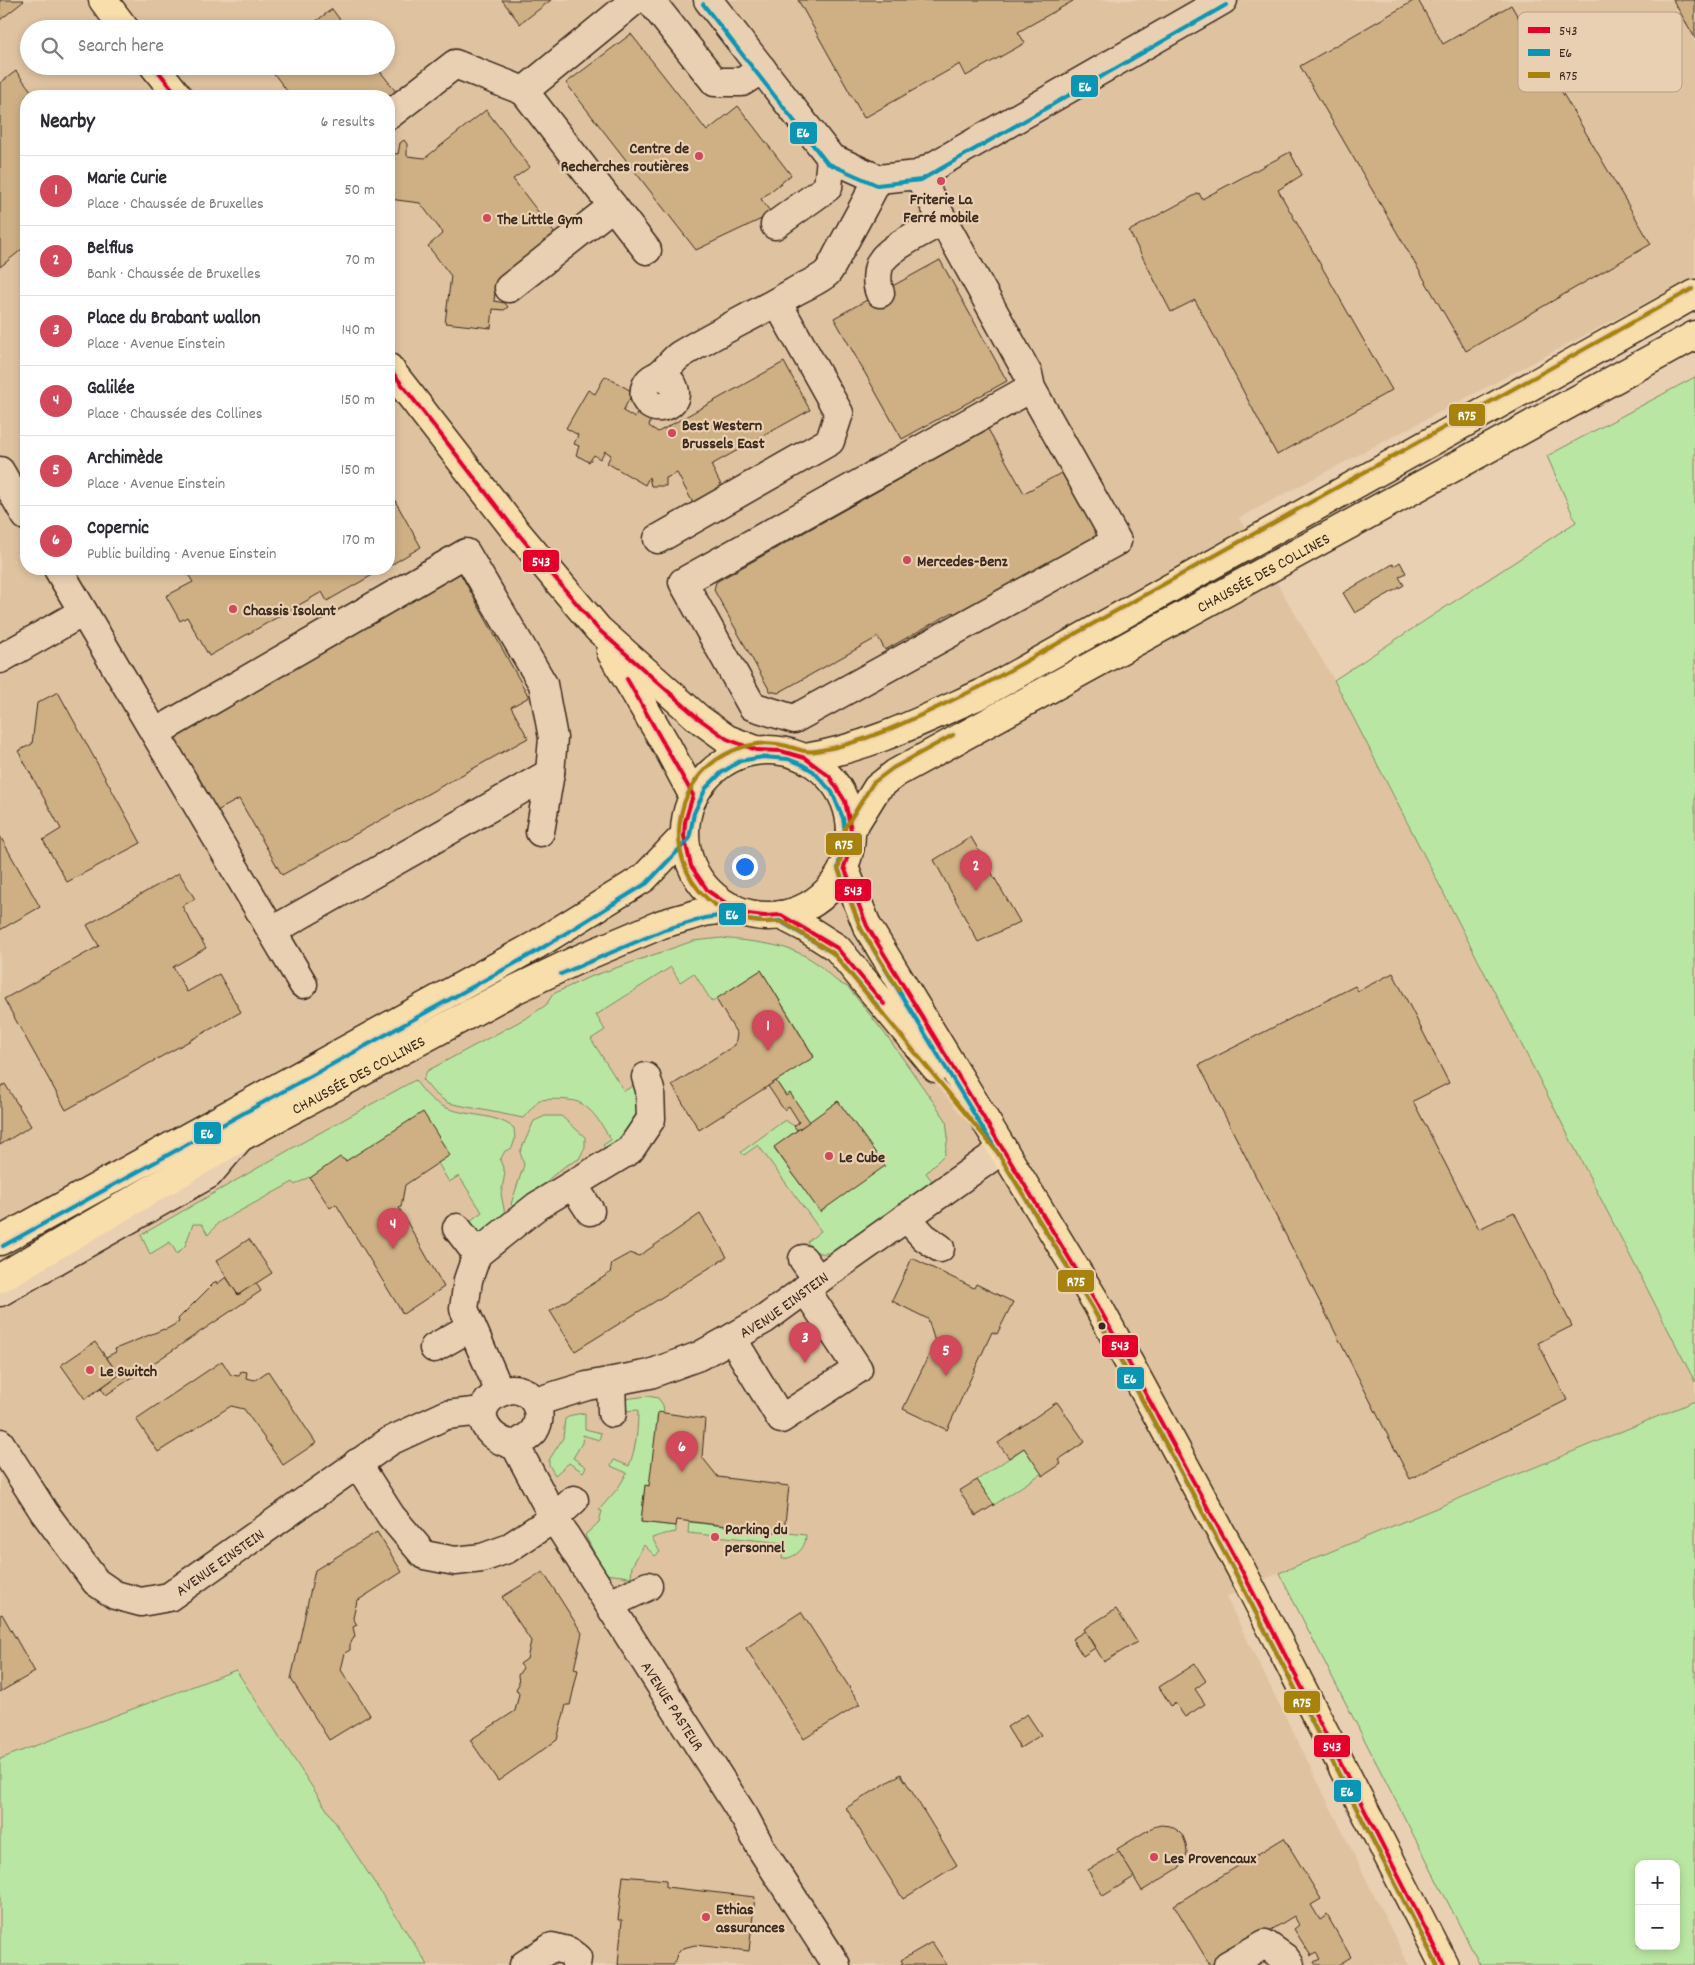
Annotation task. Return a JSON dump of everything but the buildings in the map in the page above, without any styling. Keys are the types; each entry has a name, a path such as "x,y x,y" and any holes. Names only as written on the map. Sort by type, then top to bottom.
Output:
{"main road":[{"path":"103,0 118,20"},
{"path":"161,75 173,90"},
{"name":"CHAUSSÉE DES COLLINES","path":"805,758 832,754 883,738 981,694 1695,294"},
{"name":"CHAUSSÉE DES COLLINES","path":"851,830 878,788 896,773 1695,335"},
{"path":"395,376 515,530 598,629 698,718 728,739 756,750 781,751 805,758 829,776 845,801 851,830 850,849 844,867 829,890 807,906 781,915 756,915 732,908 708,891 691,866 684,836 685,822 693,795 709,774 730,758 756,750"},
{"path":"598,629 668,748 693,795"},
{"name":"CHAUSSÉE DES COLLINES","path":"3,1238 536,945 644,878 684,836"},
{"path":"844,867 867,926 1097,1304 1242,1571 1444,1965"},
{"name":"CHAUSSÉE DES COLLINES","path":"0,1278 241,1137 512,991 579,959 662,924 704,912 732,908"},
{"path":"781,915 837,948 1003,1149"}],"street":[{"path":"524,91 635,0"},
{"path":"650,0 715,82 742,82 762,69"},
{"path":"708,0 831,158 878,180 918,175 1223,0"},
{"path":"395,110 455,64 524,91 647,250"},
{"path":"774,226 828,187 831,158"},
{"path":"918,175 1028,374 1032,388 1117,541 794,719 752,706 683,582 1032,388"},
{"path":"658,376 679,356 827,273 878,180"},
{"path":"509,288 613,206"},
{"path":"880,293 878,274 882,259 906,241 943,221"},
{"path":"658,539 830,441 839,413 777,302"},
{"path":"0,471 20,497"},
{"path":"154,733 466,553 542,684 553,738 550,773 540,832"},
{"path":"70,575 83,612 303,984"},
{"path":"0,659 83,612"},
{"path":"272,931 550,773"},
{"path":"535,1402 538,1422 533,1432 515,1445 504,1443 487,1430 482,1420 491,1401 471,1326 464,1309 468,1280 477,1254 537,1206 630,1150 651,1119 650,1090 646,1077"},
{"path":"0,1292 209,1174 241,1137"},
{"name":"AVENUE EINSTEIN","path":"0,1442 44,1512 96,1582 115,1595 141,1602 169,1596 357,1463 390,1441 432,1420 491,1401 519,1389 527,1392 535,1402 587,1386 650,1374 699,1356 765,1319 808,1276 906,1217 1003,1149"},
{"path":"573,1185 590,1211"},
{"path":"906,1217 924,1236 940,1248"},
{"path":"457,1228 477,1254"},
{"path":"732,1338 781,1419 858,1368 808,1276"},
{"path":"434,1348 471,1326"},
{"path":"611,1382 612,1413"},
{"name":"AVENUE PASTEUR","path":"515,1445 554,1518 836,1965"},
{"path":"357,1463 391,1516 424,1554 456,1561 482,1558 507,1549 554,1518 574,1500"},
{"path":"610,1604 648,1586"},
{"path":"1228,1965 1265,1944 1285,1958 1290,1965"},
{"path":"524,1965 552,1947 568,1951 577,1958 576,1965"}],"shaded area":[{"path":"0,0 1695,0 1695,277 1239,518 1334,680 1695,1382 1695,1401 1279,1573 1226,1597 1409,1965 428,1965 236,1670 0,1759"}],"green space":[{"path":"1695,377 1695,1382 1334,680 1576,522 1547,456"},
{"path":"722,938 769,944 802,954 838,982 848,987 889,1039 946,1120 948,1137 945,1154 926,1173 932,1181 833,1251 817,1252 807,1242 821,1231 758,1145 744,1155 741,1152 785,1120 794,1126 797,1130 774,1148 820,1211 884,1165 838,1101 810,1122 786,1096 776,1081 814,1056 761,970 712,1002 694,973 680,982 671,967 596,1015 605,1030 591,1039 624,1091 638,1083 643,1111 629,1135 606,1149 603,1145 611,1140 595,1115 578,1102 561,1099 539,1100 523,1118 448,1103 434,1093 423,1080 427,1071 528,1017 546,1005 553,994 587,978 693,941"},
{"path":"415,1080 425,1093 446,1108 496,1119 514,1128 515,1139 512,1148 505,1151 500,1160 505,1173 501,1194 505,1214 487,1233 478,1235 466,1224 482,1212 459,1176 449,1182 438,1163 450,1155 346,1161 295,1185 293,1182 218,1223 208,1235 202,1224 193,1224 185,1246 177,1254 170,1242 150,1254 141,1235"},
{"path":"545,1116 561,1116 585,1137 585,1147 579,1159 565,1166 550,1178 543,1190 516,1210 511,1204 524,1165 520,1152 534,1121"},
{"path":"648,1396 658,1398 663,1405 664,1413 649,1486 645,1486 641,1522 676,1526 676,1532 652,1538 660,1552 655,1556 644,1545 632,1566 631,1577 605,1574 585,1535 599,1522 602,1511 599,1510 618,1488 627,1473 611,1466 614,1460 629,1466 637,1432 638,1410 622,1411 624,1399"},
{"path":"1695,1401 1695,1965 1480,1965 1279,1573"},
{"path":"585,1413 585,1429 601,1433 599,1440 583,1435 582,1443 573,1458 586,1467 583,1472 569,1463 555,1475 549,1465 549,1460 563,1438 565,1419 572,1415"},
{"path":"1024,1448 1042,1473 994,1505 977,1480"},
{"path":"689,1522 806,1535 806,1540 799,1552 791,1557 782,1559 784,1543 688,1533"},
{"path":"236,1670 428,1965 0,1965 0,1759"}],"transit line":[{"name":"E6","path":"703,4 827,163 877,185 921,180 1226,5"},
{"name":"543","path":"161,75 173,90"},
{"name":"R75","path":"1437,1965 1236,1574 1092,1307 998,1153 833,953 785,923 777,921 751,921 733,915 717,906 699,890 686,870 680,848 680,825 685,802 695,781 711,764 732,751 752,745 766,744 780,744 808,751 837,747 878,734 978,688 1692,289"},
{"name":"543","path":"395,376 515,530 598,629 698,718 727,739 756,750 781,751 805,758 829,776 845,801 851,830 850,849 844,867 867,926 1097,1304 1242,1571 1444,1965"},
{"name":"543","path":"627,679 693,795 685,822 684,836 691,866 708,891 733,908 748,914 764,916 781,915 837,948 884,1004"},
{"name":"R75","path":"899,990 861,929 838,869 844,848 845,828 873,783 893,768 953,735"},
{"name":"E6","path":"3,1246 539,950 647,883 689,839 694,813 706,788 721,773 740,761 763,757 788,759 801,764 813,771 832,792 843,818 845,832 838,868 861,929 1092,1307 1236,1574 1437,1965"},
{"name":"E6","path":"561,974 664,930 705,918 732,914 747,920 780,921 833,953 879,1008"}],"place":[{"name":"Centre de Recherches routières","path":"699,156"},
{"name":"Friterie La Ferré mobile","path":"941,181"},
{"name":"The Little Gym","path":"487,218"},
{"name":"Best Western Brussels East","path":"672,433"},
{"name":"Mercedes-Benz","path":"907,560"},
{"name":"Chassis Isolant","path":"233,609"},
{"name":"Belfius","path":"976,891"},
{"name":"Marie Curie","path":"768,1051"},
{"name":"Le Cube","path":"829,1156"},
{"name":"Galilée","path":"393,1249"},
{"name":"Place du Brabant wallon","path":"805,1363"},
{"name":"Le Switch","path":"90,1370"},
{"name":"Archimède","path":"946,1376"},
{"name":"Copernic","path":"682,1472"},
{"name":"Parking du personnel","path":"715,1537"},
{"name":"Les Provencaux","path":"1154,1857"},
{"name":"Ethias assurances","path":"706,1917"}]}
